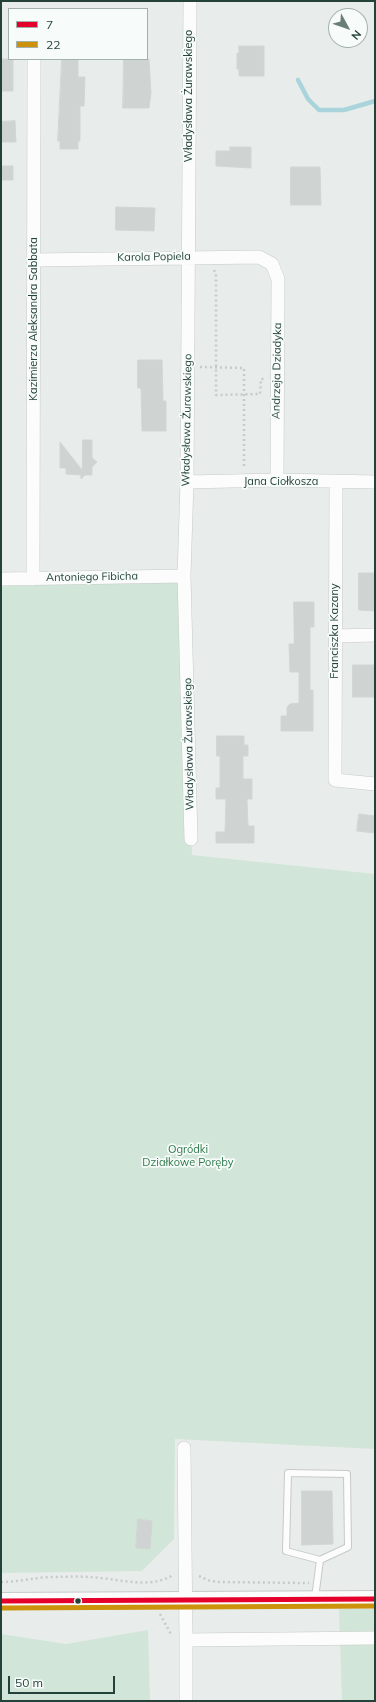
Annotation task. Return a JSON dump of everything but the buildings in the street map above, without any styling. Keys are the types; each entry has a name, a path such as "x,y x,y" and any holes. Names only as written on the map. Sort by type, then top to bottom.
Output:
{"street":[{"name":"Władysława Żurawskiego","path":"190,1 188,367 184,576 191,839"},
{"name":"Kazimierza Aleksandra Sabbata","path":"33,579 34,60"},
{"name":"Karola Popiela","path":"34,260 207,256 259,257 272,264"},
{"name":"Andrzeja Dziadyka","path":"272,264 278,279 277,480"},
{"name":"Jana Ciołkosza","path":"186,482 244,482 277,480 375,482"},
{"name":"Franciszka Kazany","path":"336,481 335,780 375,784"},
{"name":"Antoniego Fibicha","path":"1,579 184,576"},
{"path":"335,636 375,635"},
{"path":"184,1448 186,1701"},
{"path":"1,1601 375,1599"},
{"path":"185,1642 375,1638"}],"lane":[{"path":"288,1473 347,1474 348,1548 320,1560 286,1551 288,1473"},
{"path":"315,1600 320,1560"}],"path":[{"path":"207,256 216,274 216,394 260,394 260,379 277,379"},
{"path":"188,367 244,368 244,482"},
{"path":"158,1608 175,1641 185,1642"}],"green space":[{"name":"Ogródki Działkowe Poręby","path":"184,576 192,855 375,874 375,1449 175,1439 174,1539 142,1571 1,1573 1,579"},
{"path":"339,1609 375,1609 375,1701 342,1701"},
{"path":"148,1630 150,1701 1,1701 1,1634 66,1644"}],"waterway":[{"path":"298,80 308,99 319,110 344,110 375,101"}],"transit line":[{"name":"7","path":"1,1601 375,1599"},
{"name":"22","path":"1,1608 375,1606"}]}
